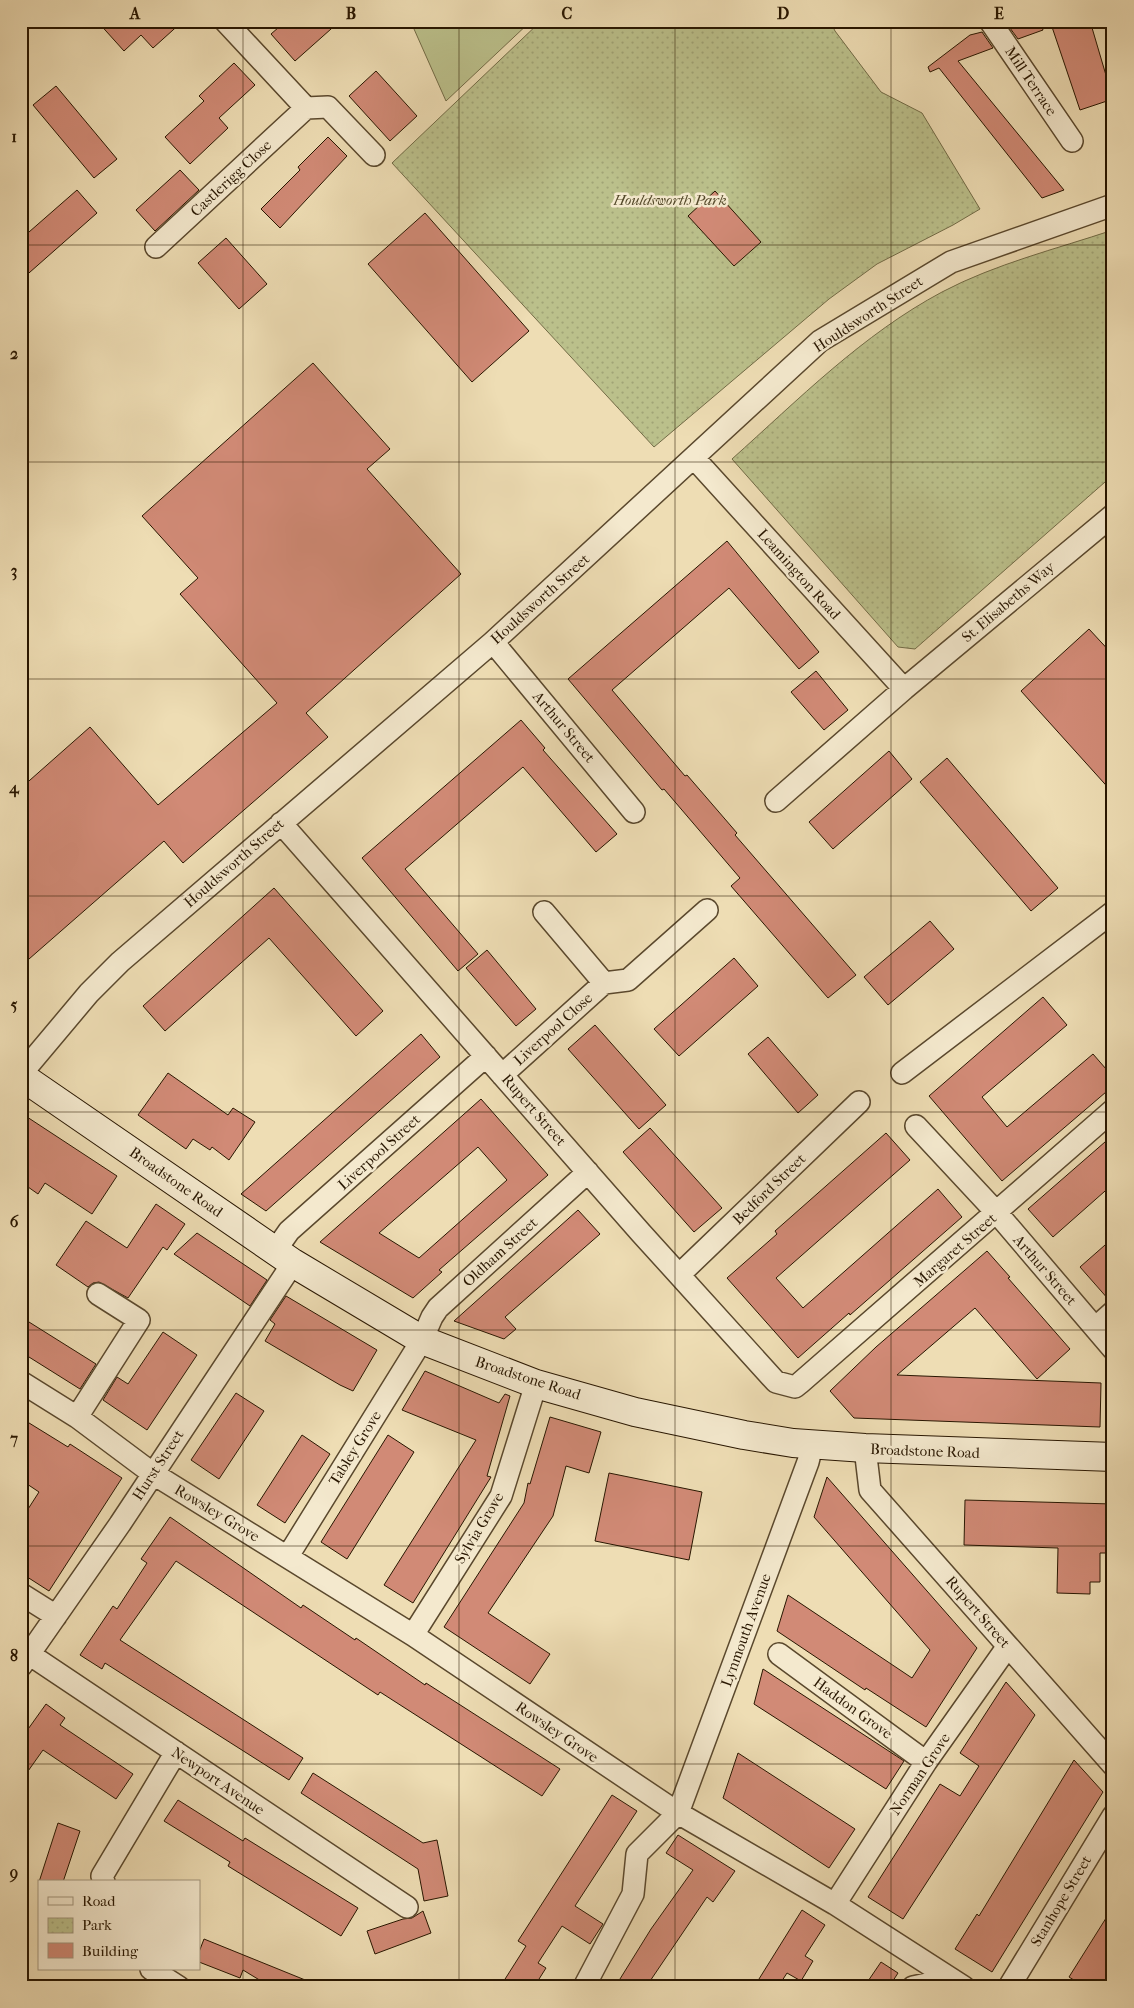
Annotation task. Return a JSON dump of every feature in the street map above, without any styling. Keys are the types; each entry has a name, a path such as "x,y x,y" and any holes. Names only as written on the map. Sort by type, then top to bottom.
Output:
{"main road":[{"name":"Broadstone Road","path":"21,1075 284,1257 422,1340 536,1384 636,1412 744,1435 812,1446 1113,1458"}],"street":[{"path":"225,21 306,108 328,107 374,155"},
{"name":"Mill Terrace","path":"990,21 1072,141"},
{"name":"Castlerigg Close","path":"156,248 306,108"},
{"name":"Houldsworth Street","path":"21,1075 89,993 120,962 493,642 820,341 951,262 1113,205"},
{"name":"Leamington Road","path":"694,458 904,689"},
{"name":"St. Elisabeths Way","path":"776,801 904,689 1113,515"},
{"name":"Arthur Street","path":"493,642 634,812"},
{"name":"Rupert Street","path":"281,822 502,1075 776,1382 795,1387"},
{"name":"Liverpool Close","path":"502,1075 604,982 628,980 707,910"},
{"name":"Liverpool Close","path":"544,912 604,982"},
{"path":"902,1074 1111,918"},
{"name":"Liverpool Street","path":"284,1257 289,1232 486,1056"},
{"name":"Bedford Street","path":"679,1275 859,1102"},
{"name":"Margaret Street","path":"795,1387 997,1214 1113,1110"},
{"name":"Arthur Street","path":"916,1126 997,1214 1113,1349"},
{"name":"Oldham Street","path":"422,1340 438,1308 588,1172"},
{"name":"Hurst Street","path":"25,1660 120,1524 284,1257"},
{"path":"77,1417 139,1320 98,1294"},
{"path":"1095,1328 1113,1312"},
{"name":"Tabley Grove","path":"288,1556 422,1340"},
{"name":"Rowsley Grove","path":"21,1382 77,1417 152,1473 413,1635 678,1813 835,1904 957,1983"},
{"name":"Sylvia Grove","path":"413,1635 501,1496 536,1384"},
{"name":"Lynmouth Avenue","path":"678,1813 808,1462 812,1446"},
{"name":"Rupert Street","path":"864,1448 870,1490 1113,1765"},
{"path":"21,1594 56,1616"},
{"name":"Norman Grove","path":"835,1904 926,1762 1008,1646"},
{"name":"Haddon Grove","path":"779,1654 926,1762"},
{"name":"Newport Avenue","path":"25,1660 176,1752 407,1907"},
{"path":"103,1880 102,1876 176,1752"},
{"path":"584,1987 633,1894 637,1854 678,1813"},
{"name":"Stanhope Street","path":"1009,1987 1113,1816"},
{"path":"152,1970 180,1987"},
{"path":"913,1987 957,1983"}],"green space":[{"path":"406,21 531,21 446,101 414,29"},
{"name":"Houldsworth Park","path":"541,21 830,21 835,31 881,92 922,113 980,209 877,264 829,299 654,447 392,163"},
{"path":"1113,230 1113,475 915,649 898,647 732,459 832,369 913,309 942,292 983,273"}],"building":[{"path":"97,21 183,21 153,48 141,35 124,51"},
{"path":"286,21 340,21 295,61 271,34"},
{"path":"1017,21 1040,21 1043,30 1018,39 1007,24"},
{"path":"1050,21 1090,21 1113,99 1080,110"},
{"path":"982,32 993,48 958,61 1064,190 1042,198 939,68 930,72 928,67 970,35"},
{"path":"234,63 255,85 219,118 228,128 190,164 165,137 204,101 199,96"},
{"path":"376,71 417,116 390,141 349,96"},
{"path":"56,86 117,159 94,178 33,105"},
{"path":"328,137 347,156 280,228 261,209 300,170 298,167"},
{"path":"180,170 199,190 155,231 136,210"},
{"path":"77,190 97,213 21,280 21,239"},
{"path":"715,191 761,242 734,266 688,216"},
{"path":"425,213 529,331 472,382 368,264"},
{"path":"226,238 267,284 239,309 198,263"},
{"path":"313,363 390,449 367,469 461,574 306,713 328,737 183,863 164,841 21,966 21,788 90,727 158,805 277,703 180,594 198,578 142,516"},
{"path":"727,541 819,652 799,669 729,588 612,690 685,776 687,775 737,833 735,835 856,975 828,998 731,886 740,878 568,679"},
{"path":"1089,629 1113,655 1113,793 1021,691"},
{"path":"816,671 848,710 824,730 791,692"},
{"path":"521,720 545,748 543,750 617,834 596,852 523,767 405,869 478,954 458,971 362,858"},
{"path":"889,751 912,779 833,849 809,822"},
{"path":"947,758 1058,888 1031,911 920,782"},
{"path":"274,888 383,1011 356,1036 269,938 165,1031 143,1006"},
{"path":"930,921 954,949 888,1005 864,977"},
{"path":"487,950 536,1009 516,1026 466,968"},
{"path":"734,958 758,986 679,1056 654,1029"},
{"path":"1043,997 1067,1025 982,1097 1007,1127 1093,1054 1113,1077 1113,1086 1002,1181 929,1096"},
{"path":"595,1025 666,1105 639,1129 568,1049"},
{"path":"421,1034 440,1057 266,1211 241,1194"},
{"path":"768,1037 818,1095 798,1113 748,1054"},
{"path":"168,1073 228,1115 233,1108 255,1122 229,1160 212,1147 210,1150 193,1139 186,1149 138,1115"},
{"path":"481,1099 548,1175 439,1270 442,1272 413,1298 320,1242","holes":["478,1147 507,1180 419,1258 379,1233"]},
{"path":"21,1113 117,1176 92,1214 45,1183 38,1194 21,1182"},
{"path":"650,1128 722,1208 694,1232 623,1152"},
{"path":"886,1133 910,1160 776,1278 803,1308 938,1189 962,1217 798,1358 727,1278 777,1234 775,1231"},
{"path":"1113,1135 1113,1184 1053,1237 1028,1209"},
{"path":"156,1204 185,1224 167,1250 163,1247 128,1298 99,1282 93,1283 88,1287 56,1265 86,1221 127,1248"},
{"path":"578,1210 600,1234 505,1317 516,1329 504,1339 454,1321"},
{"path":"197,1233 267,1280 250,1306 174,1254"},
{"path":"1113,1238 1113,1300 1109,1300 1080,1267"},
{"path":"987,1251 1070,1349 1037,1379 975,1308 897,1375 1101,1383 1100,1427 854,1418 830,1391 876,1347"},
{"path":"286,1296 377,1350 353,1391 265,1341 275,1324 270,1320"},
{"path":"21,1317 96,1364 80,1389 21,1352"},
{"path":"163,1332 197,1355 147,1430 103,1400 117,1377 128,1384"},
{"path":"425,1371 499,1403 505,1394 510,1396 487,1476 491,1477 413,1603 384,1585 476,1440 402,1410"},
{"path":"236,1393 264,1411 219,1479 191,1460"},
{"path":"550,1417 601,1432 589,1473 566,1466 553,1516 488,1613 550,1654 530,1684 444,1627 524,1503 528,1483 530,1484"},
{"path":"21,1418 68,1447 70,1444 122,1478 49,1591 21,1573 21,1520 39,1492 21,1480"},
{"path":"302,1435 330,1454 285,1523 257,1505"},
{"path":"388,1435 414,1452 347,1559 321,1542"},
{"path":"609,1473 702,1492 689,1560 595,1541"},
{"path":"827,1477 977,1648 926,1727 866,1688 865,1690 777,1631 788,1595 912,1678 930,1650 814,1517"},
{"path":"965,1500 1113,1504 1113,1553 1100,1553 1100,1582 1090,1582 1090,1594 1057,1593 1058,1548 964,1545"},
{"path":"170,1517 301,1608 303,1605 425,1685 426,1683 560,1769 542,1796 380,1692 378,1695 176,1561 120,1640 303,1758 289,1780 105,1663 102,1669 80,1655 113,1606 117,1609 147,1563 141,1559"},
{"path":"763,1669 904,1761 886,1789 754,1704"},
{"path":"1006,1682 1035,1715 903,1919 868,1897 940,1784 960,1796 979,1766 960,1753"},
{"path":"46,1704 65,1718 60,1725 133,1774 116,1799 43,1750 21,1781 21,1739"},
{"path":"738,1753 855,1829 829,1868 723,1798"},
{"path":"1074,1760 1103,1792 992,1972 955,1949 977,1914 979,1916"},
{"path":"313,1773 423,1843 437,1840 448,1896 424,1901 418,1869 301,1793"},
{"path":"612,1795 637,1811 575,1906 603,1924 590,1944 562,1926 538,1963 546,1968 534,1987 500,1987 526,1946 518,1941"},
{"path":"178,1800 243,1841 245,1838 358,1908 341,1936 228,1866 230,1862 164,1821"},
{"path":"58,1823 80,1831 64,1880 40,1880"},
{"path":"678,1835 735,1871 713,1902 707,1897 646,1987 615,1987 651,1929 693,1870 666,1853"},
{"path":"1113,1907 1113,1978 1107,1987 1085,1987 1069,1977"},
{"path":"802,1910 825,1925 805,1956 813,1961 801,1981 787,1973 778,1987 754,1987"},
{"path":"423,1911 431,1933 375,1954 367,1931 403,1919 412,1918"},
{"path":"204,1939 320,1987 271,1987 243,1970 240,1978 200,1962 200,1949"},
{"path":"881,1962 898,1973 889,1987 864,1987"}]}
